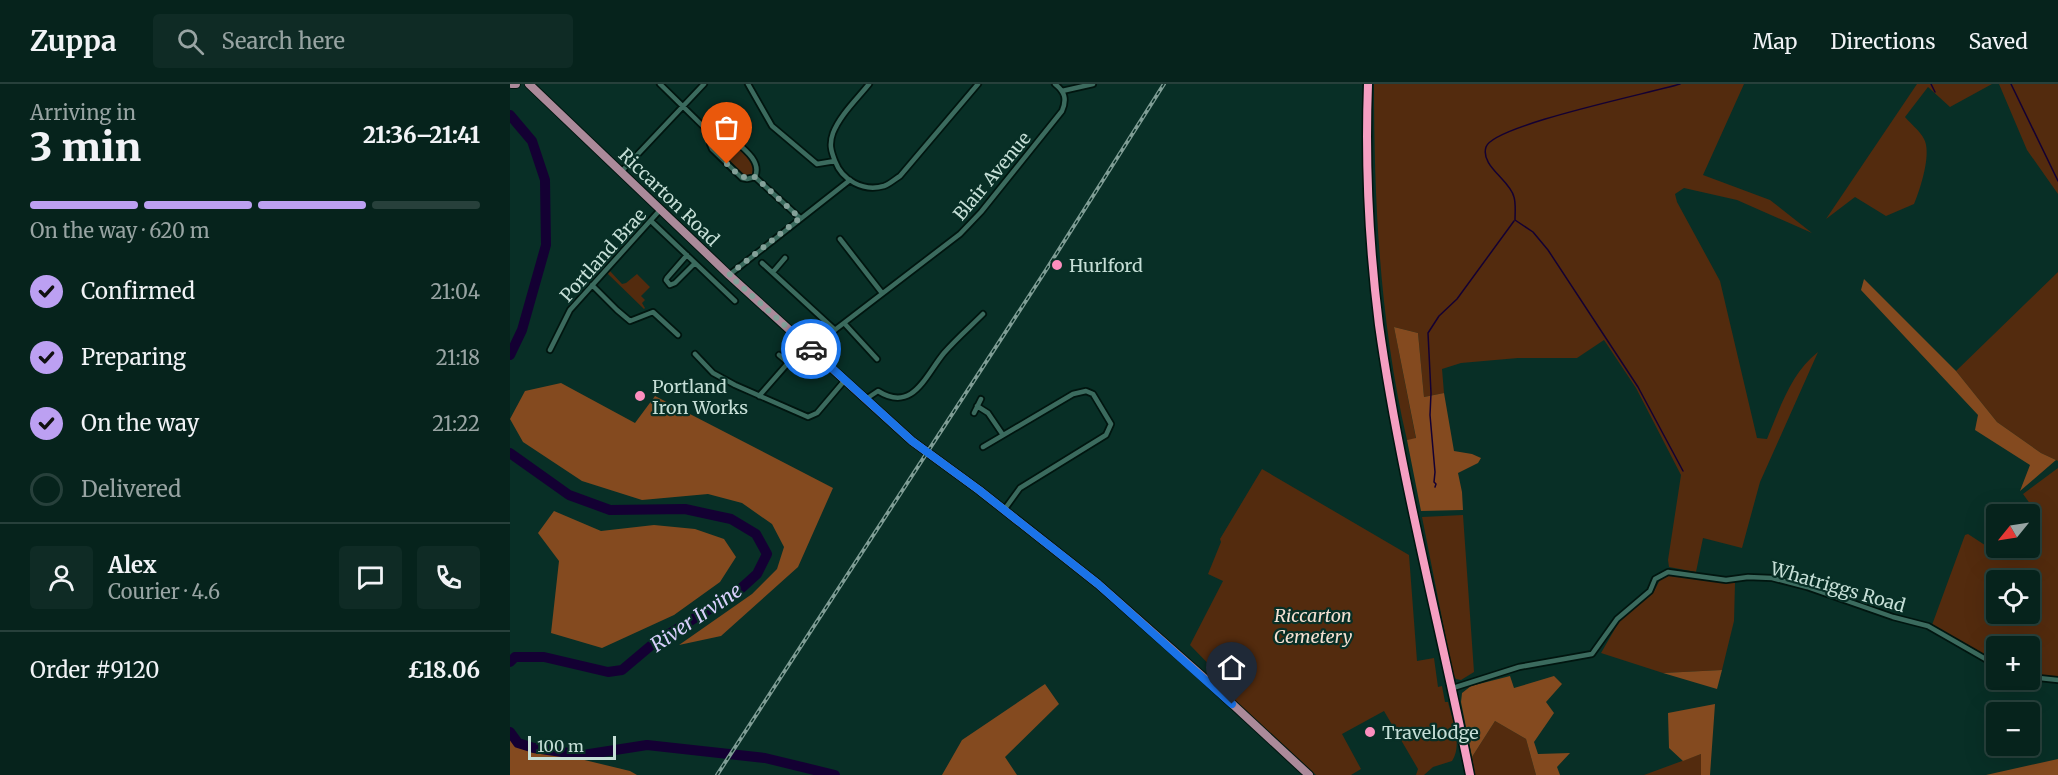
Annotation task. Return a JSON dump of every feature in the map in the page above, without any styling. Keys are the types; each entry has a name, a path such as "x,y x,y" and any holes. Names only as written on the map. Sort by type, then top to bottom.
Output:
{"highway":[{"path":"1368,84 1368,189 1379,324 1407,479 1470,775"}],"main road":[{"name":"Riccarton Road","path":"529,84 729,275 912,441 1098,584 1309,775"}],"street":[{"path":"660,84 711,134"},
{"path":"621,172 704,84"},
{"path":"748,84 772,126 817,164 835,161"},
{"path":"869,84 833,133 830,148 839,170 853,183 864,187 884,186 900,176 978,84"},
{"path":"1055,84 1062,90 1093,84"},
{"name":"Blair Avenue","path":"810,349 960,234 981,213 1062,111 1065,104 1062,90"},
{"path":"711,134 726,133 756,163 758,170 755,177"},
{"path":"711,134 712,149 742,178 755,177"},
{"path":"755,177 800,218"},
{"path":"729,275 850,180"},
{"name":"Portland Brae","path":"550,350 570,310 660,210"},
{"name":"Riccarton Road","path":"651,221 735,301"},
{"path":"840,239 882,293"},
{"name":"Riccarton Road","path":"687,255 667,278 670,285 675,283 695,263"},
{"path":"773,272 785,258"},
{"path":"762,263 835,330"},
{"path":"592,285 630,321 653,312 678,335"},
{"path":"866,399 878,391 891,398 898,398 918,389 944,353 983,314"},
{"path":"844,323 877,359"},
{"path":"695,354 713,373 808,417 817,413 845,380"},
{"path":"779,355 798,371"},
{"path":"759,396 788,363"},
{"path":"983,447 1074,394 1086,391 1093,394 1111,424 1106,435 1020,488 1004,510"},
{"path":"974,413 981,399"},
{"path":"977,406 988,413 1003,435"},
{"name":"Whatriggs Road","path":"1453,688 1518,667 1592,654 1617,619 1650,591 1655,579 1668,572 1726,580 1748,577 1772,578 1807,587 1893,617 1928,626 1986,659"},
{"path":"2040,678 2058,680"}],"green space":[{"path":"1374,84 1744,84 1703,175 1770,200 1812,233 1737,200 1684,188 1675,194 1677,202 1720,281 1757,438 1767,439 1793,381 1800,370 1818,352 1760,482 1742,548 1703,538 1696,572 1669,567 1668,560 1681,475 1636,388 1604,340 1577,358 1518,358 1461,363 1442,369 1444,393 1424,397 1418,333 1394,327 1416,439 1407,440 1390,352 1380,263 1375,174"},
{"path":"1917,84 1992,84 1950,107 1928,87 1905,117 1924,139 1927,153 1914,204 1886,216 1855,197 1826,219"},
{"path":"1999,84 2058,84 2058,194 2027,150"},
{"path":"720,134 725,135 754,162 755,171 752,175 743,175 715,149 713,140"},
{"path":"609,270 622,284 637,274 650,287 641,296 645,300 642,303 644,309 607,273"},
{"path":"2058,272 2058,461 2041,453 1997,422 1956,371"},
{"path":"2058,468 2058,677 2040,675 2040,636 1986,636 1986,655 1932,625 1965,535 1968,534 1986,546 1986,558 2040,558 2040,504 2030,504 2023,494"},
{"name":"Riccarton Cemetery","path":"1262,469 1409,555 1417,661 1434,658 1438,687 1442,686 1456,732 1457,747 1452,761 1433,767 1424,775 1416,775 1418,769 1384,711 1342,734 1361,769 1351,775 1316,775 1219,686 1224,680 1190,645 1223,581 1208,574 1221,542 1220,539"},
{"path":"1463,515 1474,672 1461,680 1456,679 1453,674 1422,517"},
{"path":"1670,575 1735,583 1734,621 1722,670 1663,673 1601,653 1620,620 1654,591 1661,578"},
{"path":"1495,721 1526,739 1536,775 1475,775 1472,757"},
{"path":"1701,754 1701,775 1644,775"}],"shaded area":[{"path":"1864,279 1956,371 1997,422 2041,453 2056,460 2020,491 2030,465 1975,430 1978,415 1861,290"},
{"path":"1394,327 1418,333 1424,397 1444,393 1454,451 1481,458 1478,463 1458,473 1463,510 1421,511 1407,440 1416,438"},
{"path":"561,383 635,423 655,396 833,488 798,567 721,636 679,645 752,594 777,569 784,547 772,524 742,503 708,494 642,500 582,481 523,442 510,419 525,391"},
{"path":"554,511 601,531 654,525 695,529 724,539 736,557 720,582 674,615 602,648 551,633 559,561 538,533"},
{"path":"1722,670 1717,689 1663,673"},
{"path":"1510,676 1514,688 1554,676 1562,684 1546,702 1554,713 1534,742 1538,754 1570,753 1557,767 1560,775 1536,775 1526,739 1495,721 1472,757 1461,702 1462,693 1471,686"},
{"path":"1045,684 1059,704 1005,757 1017,775 942,775 962,740"},
{"path":"1715,704 1710,775 1701,775 1701,754 1683,761 1669,748 1668,713"},
{"path":"510,737 516,746 533,753 568,756 630,771 637,775 510,775"},
{"path":"2058,759 2058,775 1986,775"}],"waterway":[{"path":"1680,84 1515,129 1495,138 1486,147 1485,154 1491,167 1514,197 1515,220 1533,232 1548,250 1638,387 1683,471"},
{"path":"1931,84 1935,92"},
{"path":"2011,84 2058,181"},
{"name":"River Irvine","path":"510,115 532,141 545,180 546,245 522,330 510,355"},
{"path":"1435,487 1428,333 1439,316 1457,299 1514,221"},
{"name":"River Irvine","path":"510,453 569,495 610,510 685,509 731,519 756,534 767,554 757,574 736,593 654,643 622,670 608,672 544,657 515,657 510,662"},
{"name":"River Irvine","path":"510,732 518,743 534,748 583,755 647,745 765,758 835,775"}],"railway":[{"path":"717,775 1046,270 1164,84"}],"way so far":[{"path":"727,164 742,178 755,177 800,218 729,275 811,349"}],"place":[{"name":"Hurlford","path":"1057,265"},
{"name":"Portland Iron Works","path":"640,396"},
{"name":"Travelodge","path":"1370,732"}],"route":[{"path":"811,349 912,441 979,490 1098,584 1232,704"}]}
